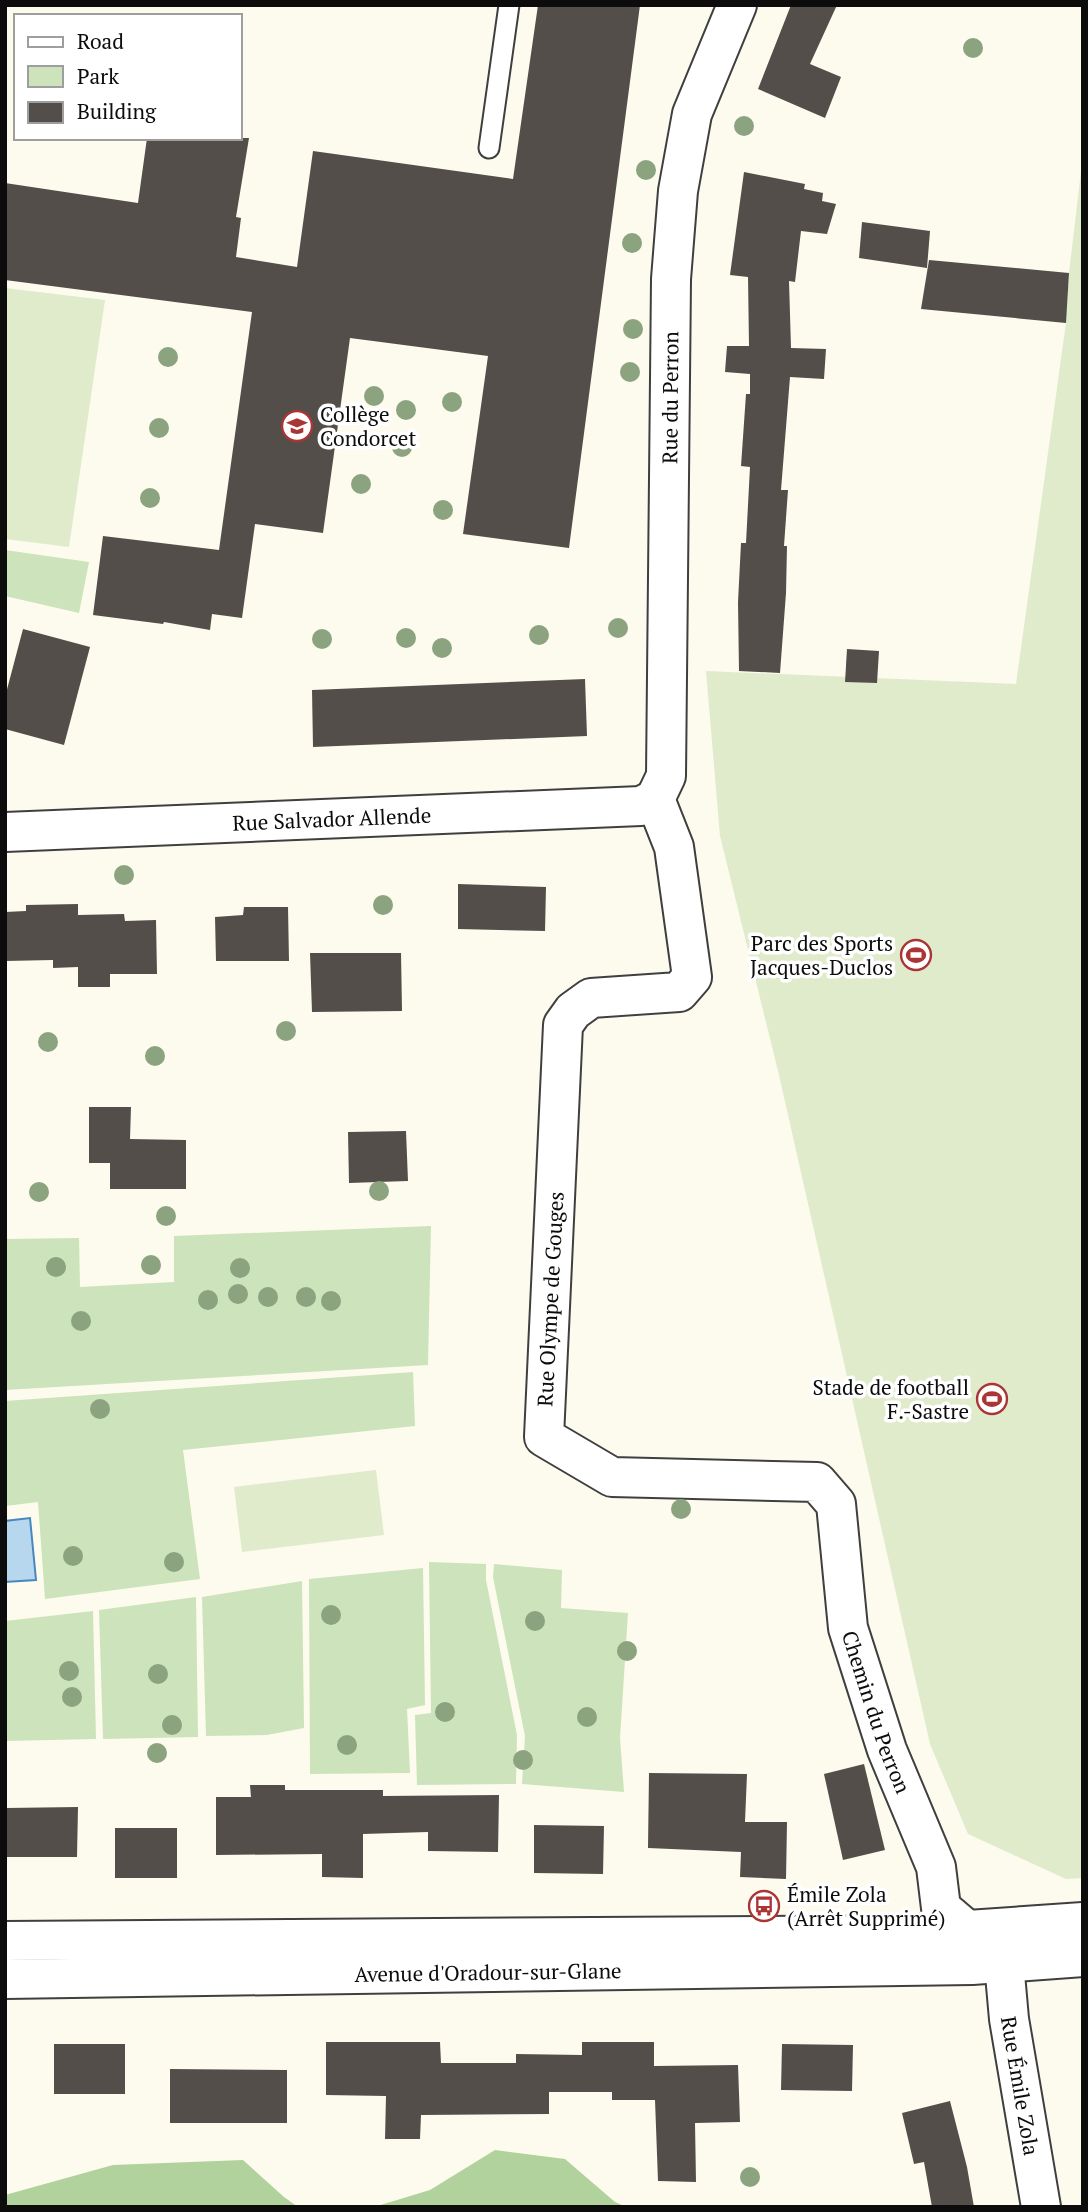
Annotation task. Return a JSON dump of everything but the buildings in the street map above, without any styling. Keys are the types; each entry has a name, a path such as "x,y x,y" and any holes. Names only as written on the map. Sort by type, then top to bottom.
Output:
{"street":[{"name":"Rue du Perron","path":"656,799 666,776 671,279 678,191 692,114 737,5"},
{"name":"Rue Salvador Allende","path":"5,832 640,806 656,799"},
{"name":"Rue Olympe de Gouges","path":"656,799 674,847 692,977 679,992 591,998 573,1011 563,1025 544,1437 612,1477 817,1482"},
{"name":"Chemin du Perron","path":"817,1482 836,1504 848,1628 887,1750 971,1942"},
{"name":"Avenue d'Oradour-sur-Glane","path":"5,1979 971,1942 1083,1922"},
{"name":"Avenue d'Oradour-sur-Glane","path":"5,1941 912,1934 1083,1957"},
{"name":"Rue Émile Zola","path":"971,1942 1009,2019 1041,2207"}],"lane":[{"path":"489,148 509,5"}],"green space":[{"name":"Parc des Sports Jacques-Duclos","path":"1083,155 1083,1878 1066,1879 968,1834 930,1744 779,1075 720,836 706,671 1016,684 1066,323"},
{"path":"5,288 105,300 69,547 5,539"},
{"path":"5,550 89,562 79,613 5,596"},
{"path":"431,1226 428,1365 5,1390 5,1239 79,1238 80,1287 174,1282 174,1236"},
{"path":"413,1372 415,1426 183,1450 200,1579 45,1599 38,1502 5,1506 5,1401"},
{"path":"376,1470 384,1535 242,1552 234,1487"},
{"path":"429,1562 486,1564 486,1580 517,1735 516,1784 417,1785 415,1715 431,1713"},
{"path":"494,1564 562,1570 561,1608 628,1613 620,1738 624,1792 522,1784 525,1736 493,1577"},
{"path":"423,1568 425,1705 407,1709 410,1773 310,1774 309,1579"},
{"path":"302,1581 304,1728 267,1735 206,1736 202,1597"},
{"path":"196,1597 198,1737 103,1739 99,1610"},
{"path":"93,1611 96,1739 5,1741 5,1621"},
{"path":"495,2150 565,2159 615,2202 626,2207 374,2207 430,2190"},
{"path":"243,2160 298,2207 5,2207 5,2195 113,2165"}],"water":[{"path":"30,1518 36,1580 5,1582 5,1521"}],"place":[{"name":"Collège Condorcet","path":"297,426"},
{"name":"Parc des Sports Jacques-Duclos","path":"916,955"},
{"name":"Stade de football F.-Sastre","path":"992,1399"},
{"name":"Émile Zola (Arrêt Supprimé)","path":"764,1906"}]}
